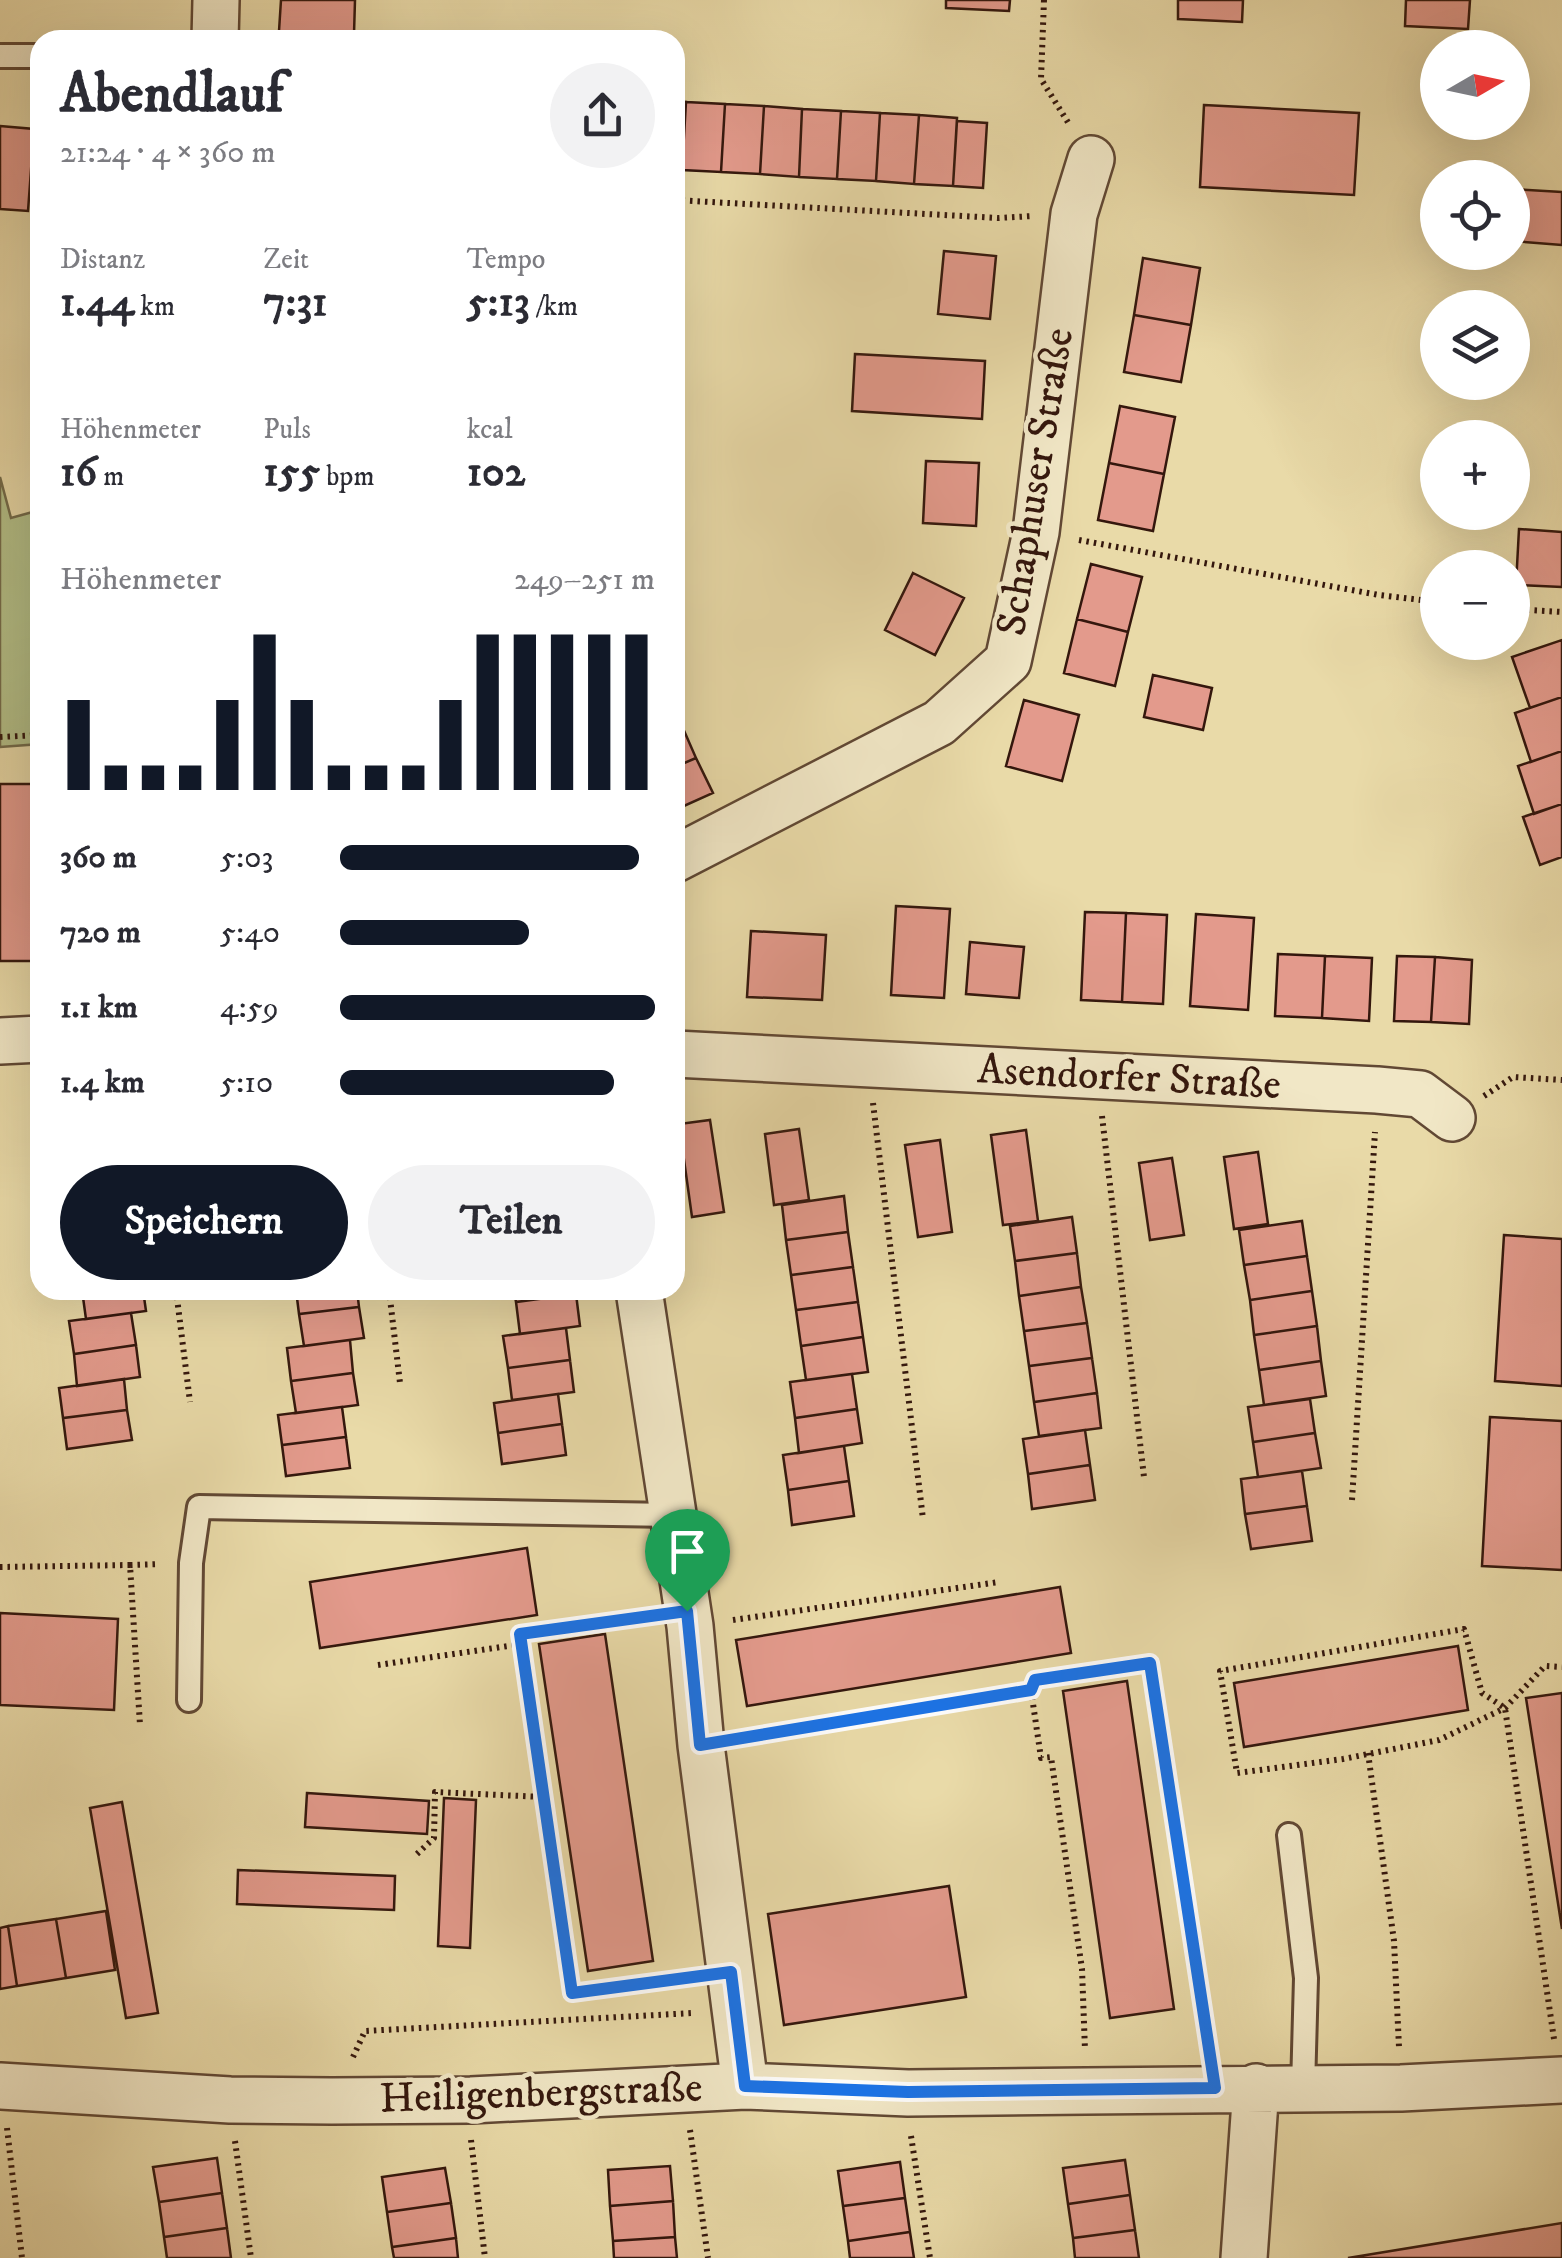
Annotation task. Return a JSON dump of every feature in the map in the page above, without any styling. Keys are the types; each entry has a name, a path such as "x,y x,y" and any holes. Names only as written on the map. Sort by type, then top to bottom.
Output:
{"street":[{"path":"215,30 216,0"},
{"name":"Schaphuser Straße","path":"685,854 939,722 1008,661 1036,532 1074,214 1090,159"},
{"path":"0,1041 30,1040"},
{"name":"Asendorfer Straße","path":"685,1055 1377,1090 1420,1094 1452,1118"},
{"path":"640,1300 688,1619 700,1745 745,2086"},
{"name":"Heiligenbergstraße","path":"3,2086 332,2102 472,2100 745,2086 908,2092 1086,2091 1401,2088 1561,2080"},
{"path":"1236,2088 1244,2258"}],"lane":[{"path":"0,56 30,56"},
{"path":"189,1700 192,1562 199,1507 672,1515"},
{"path":"1289,1834 1306,1978 1304,2088"}],"path":[{"path":"1044,0 1041,79 1090,159"},
{"path":"685,201 998,218 1074,214"},
{"path":"1036,532 1420,600"},
{"path":"1530,610 1562,612"},
{"path":"0,737 30,736"},
{"path":"873,1067 874,1125 923,1519"},
{"path":"1102,1077 1102,1136 1144,1477"},
{"path":"1452,1118 1513,1077 1562,1080"},
{"path":"1352,1500 1377,1090"},
{"path":"177,1300 190,1402"},
{"path":"390,1300 400,1383"},
{"path":"0,1567 130,1564 140,1726"},
{"path":"732,1991 572,1993 520,1634 688,1619 998,1582"},
{"path":"1561,2080 1505,1708 1482,1693 1464,1629 1220,1671 1236,1774 1439,1740 1505,1708 1545,1666 1562,1667"},
{"path":"378,1666 522,1644"},
{"path":"1086,2091 1082,1969 1051,1757 1041,1758 1031,1690 1035,1680 1150,1663 1236,2088"},
{"path":"700,1745 1031,1690"},
{"path":"1368,1754 1394,1940 1401,2088"},
{"path":"417,1854 434,1838 436,1792 543,1797"},
{"path":"332,2102 365,2031 732,1991"},
{"path":"3,2086 22,2258"},
{"path":"908,2092 930,2258"},
{"path":"230,2100 252,2258"},
{"path":"472,2100 470,2154 485,2258"},
{"path":"692,2142 708,2258"}],"green space":[{"path":"0,477 11,518 30,513 30,745 0,747"}],"building":[{"path":"281,0 355,0 354,30 279,30"},
{"path":"946,0 1010,0 1009,11 946,8"},
{"path":"1178,0 1243,0 1242,22 1178,19"},
{"path":"1406,0 1470,0 1468,29 1405,26"},
{"path":"686,102 725,104 721,172 685,170"},
{"path":"725,104 764,106 760,174 721,172"},
{"path":"1204,105 1359,113 1354,195 1200,187"},
{"path":"764,106 802,109 799,177 760,174"},
{"path":"802,109 841,111 837,179 799,177"},
{"path":"841,111 880,113 876,181 837,179"},
{"path":"880,113 919,115 914,184 876,181"},
{"path":"919,115 957,118 953,186 914,184"},
{"path":"957,121 987,123 983,188 953,186"},
{"path":"0,126 30,129 28,211 0,209"},
{"path":"1530,190 1562,192 1562,245 1530,242"},
{"path":"944,251 996,256 990,319 938,314"},
{"path":"1143,258 1200,268 1191,325 1134,315"},
{"path":"1134,315 1191,325 1181,382 1124,372"},
{"path":"855,354 985,361 982,419 852,411"},
{"path":"1120,406 1175,417 1164,474 1109,463"},
{"path":"926,461 979,463 976,526 923,523"},
{"path":"1109,463 1164,474 1153,531 1098,520"},
{"path":"1519,530 1562,532 1562,587 1530,586 1530,550 1518,550"},
{"path":"1091,564 1142,577 1128,632 1077,619"},
{"path":"913,573 964,598 935,655 885,630"},
{"path":"1077,619 1128,632 1115,686 1064,673"},
{"path":"1562,640 1562,697 1530,708 1513,660 1530,660 1530,651"},
{"path":"1153,675 1212,688 1203,730 1144,717"},
{"path":"1562,697 1562,751 1531,762 1515,713"},
{"path":"1024,700 1079,715 1062,781 1006,766"},
{"path":"685,733 696,758 685,763"},
{"path":"1562,751 1562,804 1534,814 1518,766"},
{"path":"696,758 713,793 685,806 685,763"},
{"path":"0,784 30,784 30,961 0,961"},
{"path":"1562,804 1562,857 1540,865 1523,817"},
{"path":"896,906 950,909 944,998 891,995"},
{"path":"1085,912 1126,913 1122,1002 1081,1000"},
{"path":"1126,913 1167,915 1163,1004 1122,1002"},
{"path":"1196,914 1254,918 1248,1010 1190,1006"},
{"path":"751,931 826,935 822,1000 747,997"},
{"path":"970,942 1024,947 1019,998 966,994"},
{"path":"1278,954 1325,956 1322,1018 1275,1016"},
{"path":"1325,956 1372,958 1369,1021 1322,1018"},
{"path":"1397,956 1435,957 1431,1022 1394,1021"},
{"path":"1435,957 1472,960 1469,1024 1431,1022"},
{"path":"710,1120 724,1212 692,1217 685,1167 685,1123"},
{"path":"799,1129 809,1200 774,1205 765,1134"},
{"path":"1026,1130 1038,1221 1003,1225 991,1135"},
{"path":"940,1140 952,1232 918,1237 905,1145"},
{"path":"1258,1152 1268,1224 1234,1229 1224,1157"},
{"path":"1172,1158 1184,1235 1150,1240 1139,1163"},
{"path":"844,1196 848,1232 786,1240 782,1205"},
{"path":"1072,1217 1077,1253 1015,1261 1010,1226"},
{"path":"1302,1221 1307,1256 1244,1265 1239,1230"},
{"path":"848,1232 853,1267 791,1275 786,1240"},
{"path":"1504,1235 1562,1239 1562,1386 1495,1381"},
{"path":"1077,1253 1081,1287 1019,1296 1015,1261"},
{"path":"1307,1256 1312,1291 1250,1300 1244,1265"},
{"path":"853,1267 858,1302 796,1310 791,1275"},
{"path":"1081,1287 1087,1323 1024,1331 1019,1296"},
{"path":"1312,1291 1317,1326 1254,1335 1250,1300"},
{"path":"83,1300 144,1300 146,1311 86,1319"},
{"path":"297,1300 358,1300 359,1307 299,1314"},
{"path":"577,1300 580,1326 520,1334 516,1302"},
{"path":"858,1302 863,1337 801,1346 796,1310"},
{"path":"359,1307 364,1338 304,1346 299,1314"},
{"path":"131,1313 136,1345 74,1354 69,1321"},
{"path":"1087,1323 1092,1358 1029,1366 1024,1331"},
{"path":"1317,1326 1321,1361 1259,1370 1254,1335"},
{"path":"566,1328 570,1360 508,1368 503,1336"},
{"path":"863,1337 868,1372 806,1380 801,1346"},
{"path":"350,1340 353,1373 291,1381 287,1348"},
{"path":"136,1345 140,1377 77,1386 74,1354"},
{"path":"1092,1358 1097,1393 1034,1402 1029,1366"},
{"path":"570,1360 574,1392 512,1400 508,1368"},
{"path":"1321,1361 1326,1396 1264,1405 1259,1370"},
{"path":"353,1373 358,1405 296,1413 291,1381"},
{"path":"852,1374 857,1409 795,1418 790,1382"},
{"path":"124,1379 127,1410 63,1418 59,1388"},
{"path":"1097,1393 1101,1428 1039,1436 1034,1402"},
{"path":"558,1394 562,1424 498,1433 494,1403"},
{"path":"1310,1399 1315,1433 1253,1442 1248,1407"},
{"path":"342,1407 346,1437 282,1445 278,1415"},
{"path":"857,1409 862,1443 799,1453 795,1418"},
{"path":"127,1410 132,1440 67,1449 63,1418"},
{"path":"1490,1417 1562,1421 1562,1570 1482,1566"},
{"path":"562,1424 566,1455 502,1464 498,1433"},
{"path":"1085,1430 1090,1465 1028,1474 1023,1439"},
{"path":"1315,1433 1321,1468 1258,1477 1253,1442"},
{"path":"346,1437 350,1468 286,1476 282,1445"},
{"path":"844,1446 849,1481 788,1490 783,1455"},
{"path":"1090,1465 1095,1500 1032,1509 1028,1474"},
{"path":"1302,1471 1307,1506 1245,1514 1241,1479"},
{"path":"849,1481 854,1516 792,1525 788,1490"},
{"path":"1307,1506 1312,1541 1251,1549 1245,1514"},
{"path":"527,1548 537,1615 320,1648 310,1582"},
{"path":"1060,1587 1071,1653 747,1706 736,1640"},
{"path":"0,1613 118,1619 114,1710 0,1705"},
{"path":"605,1634 653,1961 588,1971 539,1644"},
{"path":"1458,1646 1468,1710 1244,1747 1234,1683"},
{"path":"1127,1681 1174,2009 1110,2018 1063,1691"},
{"path":"1562,1693 1562,1929 1526,1698"},
{"path":"307,1793 429,1801 427,1834 305,1827"},
{"path":"444,1798 476,1800 470,1948 438,1946"},
{"path":"122,1802 158,2013 126,2018 90,1808"},
{"path":"238,1870 395,1876 394,1910 237,1904"},
{"path":"949,1886 966,1997 784,2025 768,1914"},
{"path":"106,1911 115,1970 66,1978 56,1919"},
{"path":"56,1919 66,1978 17,1986 8,1926"},
{"path":"8,1926 17,1986 0,1989 0,1928"},
{"path":"217,2158 222,2193 159,2202 153,2167"},
{"path":"1125,2160 1130,2195 1068,2204 1063,2168"},
{"path":"900,2162 905,2198 843,2206 838,2171"},
{"path":"670,2166 673,2201 610,2206 608,2170"},
{"path":"445,2168 451,2203 387,2212 382,2177"},
{"path":"222,2193 227,2228 164,2237 159,2202"},
{"path":"1130,2195 1135,2230 1073,2238 1068,2204"},
{"path":"905,2198 910,2232 848,2241 843,2206"},
{"path":"673,2201 675,2237 613,2241 610,2206"},
{"path":"451,2203 456,2238 392,2247 387,2212"},
{"path":"1562,2223 1562,2258 1348,2258"},
{"path":"227,2228 231,2258 167,2258 164,2237"},
{"path":"1135,2230 1139,2258 1075,2258 1073,2238"},
{"path":"910,2232 914,2258 850,2258 848,2241"},
{"path":"675,2237 677,2258 614,2258 613,2241"},
{"path":"456,2238 458,2258 394,2258 392,2247"}],"route":[{"path":"687,1611 700,1745 1031,1690 1035,1680 1150,1663 1215,2088 908,2092 745,2086 731,1972 572,1993 520,1634 687,1611"}]}
